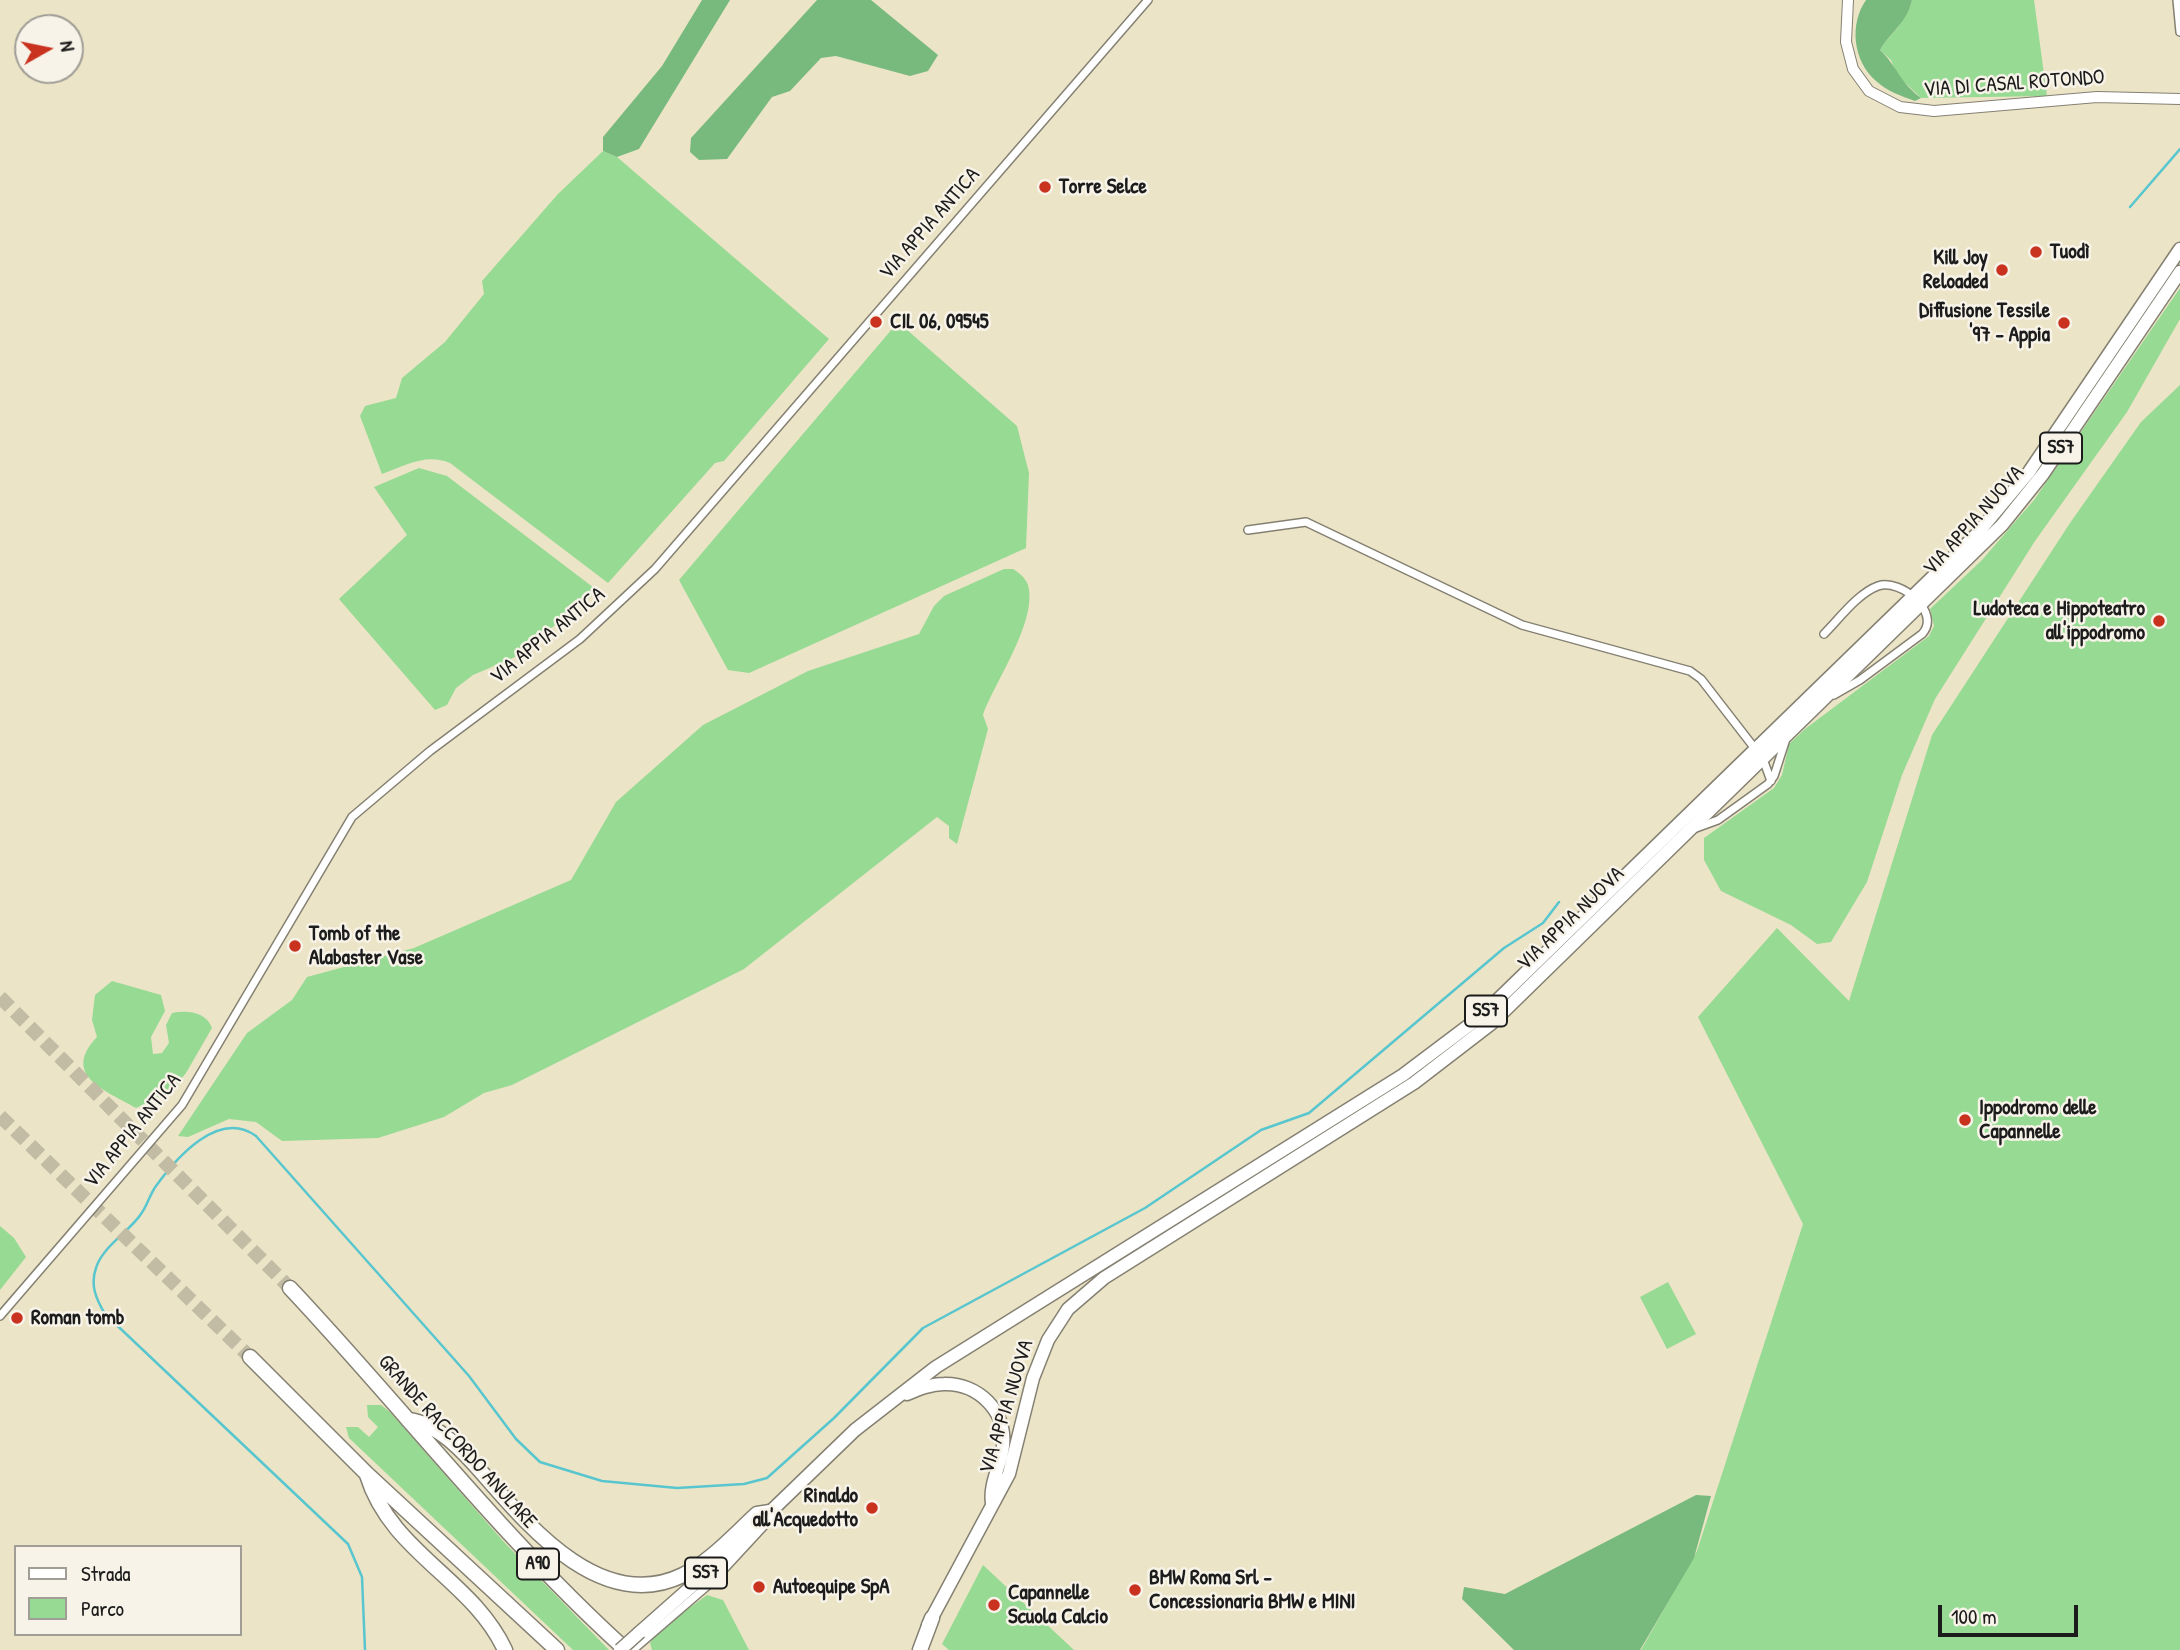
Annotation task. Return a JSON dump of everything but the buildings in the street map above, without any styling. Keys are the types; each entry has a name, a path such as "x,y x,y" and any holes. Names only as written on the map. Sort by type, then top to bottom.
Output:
{"highway":[{"name":"GRANDE RACCORDO ANULARE","path":"290,1288 554,1581 626,1650"},
{"name":"A90","path":"250,1357 367,1474 557,1650"},
{"path":"408,1420 420,1421 457,1446 522,1516 569,1559 594,1574 617,1582 652,1584 686,1574 757,1514 770,1512"},
{"path":"367,1474 375,1499 386,1518 406,1542 466,1597 492,1628 505,1650"},
{"path":"920,1650 932,1618"}],"main road":[{"name":"VIA APPIA NUOVA","path":"914,1650 1009,1474 1041,1353 1060,1319 1080,1296 1114,1271 1454,1055 1492,1023 1693,829 1759,755 1786,738 1827,698 1977,534 2015,491 2180,249"},
{"name":"VIA APPIA NUOVA","path":"620,1650 642,1636 855,1430 892,1400 962,1349 1443,1048 1487,1010 1759,755 1917,601 2001,525 2043,474 2180,272"},
{"path":"892,1400 930,1386 947,1384 969,1389 987,1400 999,1416 1004,1439 990,1492 992,1503"}],"street":[{"name":"VIA APPIA ANTICA","path":"0,1316 182,1105 352,817 430,751 580,639 655,569 1148,0"},
{"name":"VIA DI CASAL ROTONDO","path":"1849,0 1846,36 1851,65 1869,91 1895,105 1934,111 2097,97 2180,99"},
{"path":"2177,0 2180,32"},
{"path":"1248,530 1306,522 1522,625 1687,670 1701,679 1759,755 1771,781"},
{"path":"1824,634 1878,586 1897,586 1917,601 1928,621 1924,633 1860,680 1827,698"},
{"path":"1693,829 1718,820 1771,781 1786,738"},
{"name":"VIA APPIA NUOVA","path":"633,1650 642,1636 713,1581 761,1532 798,1485"}],"green space":[{"path":"702,0 730,0 639,149 617,157 603,151 603,137 662,66"},
{"path":"817,0 871,0 938,55 928,71 910,76 836,56 821,58 790,91 772,97 727,159 699,160 690,152 691,138"},
{"path":"1866,0 1912,0 1903,20 1880,50 1921,98 1915,101 1885,88 1868,73 1862,63 1856,31 1857,20"},
{"path":"1912,0 2034,0 2047,96 1921,98 1897,75 1891,60 1880,50 1903,20"},
{"path":"603,151 617,157 829,339 724,461 715,463 608,583 450,463 424,460 382,474 360,416 365,406 396,398 402,378 445,342 484,294 482,281 558,194"},
{"path":"2180,288 2180,319 2127,412 2035,541 1935,699 1902,775 1867,882 1831,942 1817,944 1791,925 1721,891 1704,860 1704,838 1774,788 1782,775 1789,744 1805,729 1929,636 1934,626 1930,609 1982,560 2034,500"},
{"path":"898,322 1017,426 1029,473 1026,548 749,673 728,670 679,580"},
{"name":"Ippodromo delle Capannelle","path":"2180,385 2180,1650 1641,1650 1697,1551 1803,1224 1698,1017 1777,928 1849,1001 1932,735 2070,523 2141,422"},
{"path":"419,468 447,476 598,591 515,657 473,675 456,688 447,705 435,710 339,599 407,535 374,487"},
{"path":"1004,569 1013,569 1027,582 1027,616 1014,651 983,715 988,729 957,844 949,838 949,826 937,817 744,969 512,1085 484,1093 444,1117 378,1138 282,1141 256,1122 229,1119 188,1137 178,1136 247,1033 292,1000 307,977 414,948 571,880 616,802 703,725 808,671 919,634 934,606 944,596"},
{"path":"112,981 161,995 165,1011 151,1037 153,1054 162,1053 169,1043 166,1025 172,1013 196,1013 205,1018 212,1028 186,1073 170,1092 136,1108 92,1081 85,1072 83,1062 97,1037 92,1020 95,995"},
{"path":"0,1226 14,1238 26,1257 0,1290"},
{"path":"1668,1282 1696,1334 1667,1349 1640,1297"},
{"path":"367,1405 381,1405 390,1412 503,1541 609,1650 573,1650 349,1438 346,1427 358,1427 369,1437 378,1427 368,1417"},
{"path":"1696,1495 1711,1496 1694,1558 1640,1650 1514,1650 1462,1599 1464,1587 1505,1594"},
{"name":"Capannelle Scuola Calcio","path":"983,1565 1074,1650 949,1650 942,1644"},
{"path":"707,1595 723,1600 749,1650 652,1650 650,1643 659,1630"}],"waterway":[{"path":"2130,207 2180,149"},
{"path":"365,1650 362,1577 348,1544 105,1314 97,1297 94,1280 99,1260 141,1214 154,1189 175,1162 200,1140 228,1128 242,1129 256,1136 469,1376 516,1439 540,1462 602,1481 677,1488 744,1484 767,1478 834,1418 923,1328 1145,1208 1261,1130 1309,1113 1504,948 1543,923 1559,902"}],"tunnel":[{"path":"0,997 290,1288"},
{"path":"0,1116 250,1357"}],"place":[{"name":"Torre Selce","path":"1045,187"},
{"name":"Tuodì","path":"2036,252"},
{"name":"Kill Joy Reloaded","path":"2002,270"},
{"name":"CIL 06, 09545","path":"876,322"},
{"name":"Diffusione Tessile '97 - Appia","path":"2064,323"},
{"name":"Ludoteca e Hippoteatro all'ippodromo","path":"2159,621"},
{"name":"Tomb of the Alabaster Vase","path":"295,946"},
{"name":"Ippodromo delle Capannelle","path":"1965,1120"},
{"name":"Roman tomb","path":"17,1318"},
{"name":"Rinaldo all'Acquedotto","path":"872,1508"},
{"name":"Autoequipe SpA","path":"759,1587"},
{"name":"BMW Roma Srl - Concessionaria BMW e MINI","path":"1135,1590"},
{"name":"Capannelle Scuola Calcio","path":"994,1605"}]}
